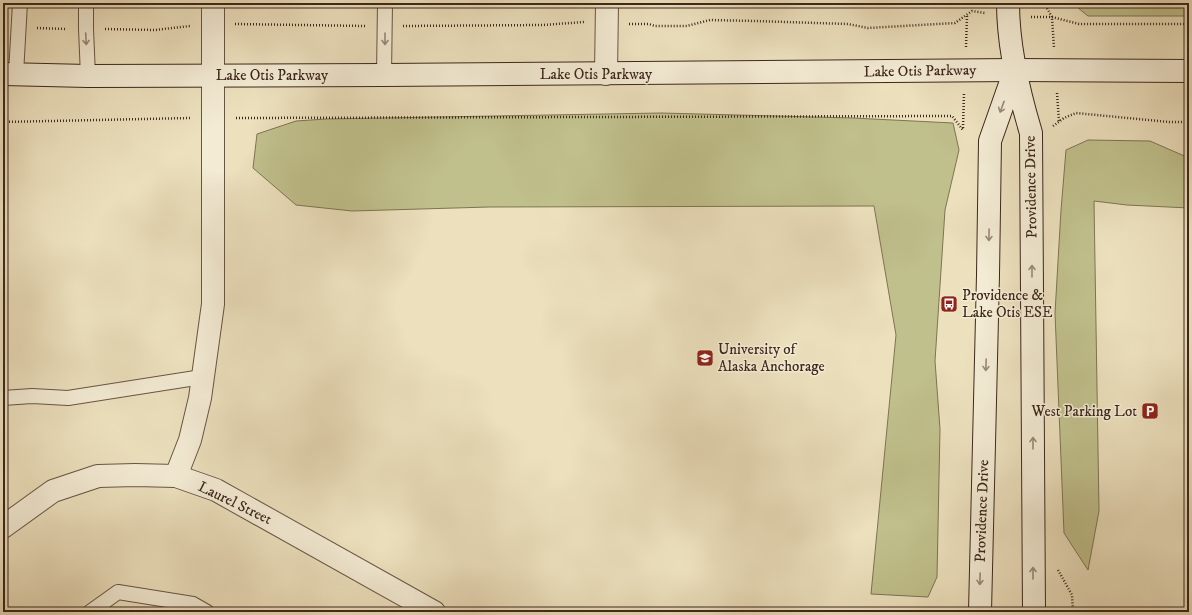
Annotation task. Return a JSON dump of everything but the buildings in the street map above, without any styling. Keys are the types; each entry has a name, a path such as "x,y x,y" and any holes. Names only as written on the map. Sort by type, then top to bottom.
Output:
{"main road":[{"path":"176,476 190,440 200,398 213,304 213,3"},
{"path":"1008,3 1008,16 1015,70"},
{"path":"606,13 606,74"},
{"name":"Providence Drive","path":"980,612 990,141 1015,70"},
{"name":"Providence Drive","path":"1015,70 1031,132 1034,612"},
{"name":"Lake Otis Parkway","path":"9,74 88,76 384,75 1189,70"},
{"name":"Laurel Street","path":"3,527 53,491 98,476 135,474 176,476 216,490 434,612"}],"lane":[{"path":"9,74 19,27 20,3"},
{"path":"86,3 88,76"},
{"path":"384,75 385,3"},
{"path":"3,398 32,396 68,398 202,377"},
{"path":"90,612 118,592 193,604 207,612"}],"path":[{"path":"1044,3 1052,17 1079,24 1189,24"},
{"path":"19,27 155,30 182,26 244,24 348,27 543,25 577,22 606,13 655,26 687,26 710,20 848,24 868,28 955,23 967,15"},
{"path":"1049,130 1064,118 1076,113 1169,122 1189,122"},
{"path":"3,122 213,118 952,116 963,130"}],"green space":[{"path":"1072,3 1189,3 1189,16 1088,16"},
{"path":"661,113 853,118 953,123 959,150 945,210 935,361 940,429 937,577 928,597 871,594 896,335 874,206 489,207 352,211 296,205 253,168 257,134 296,121 326,119"},
{"path":"1088,140 1150,141 1189,158 1189,208 1127,205 1094,201 1099,511 1088,570 1064,533 1055,313 1066,150"}],"place":[{"name":"Providence & Lake Otis ESE","path":"949,304"},
{"name":"University of Alaska Anchorage","path":"705,358"},
{"name":"West Parking Lot","path":"1150,411"}]}
